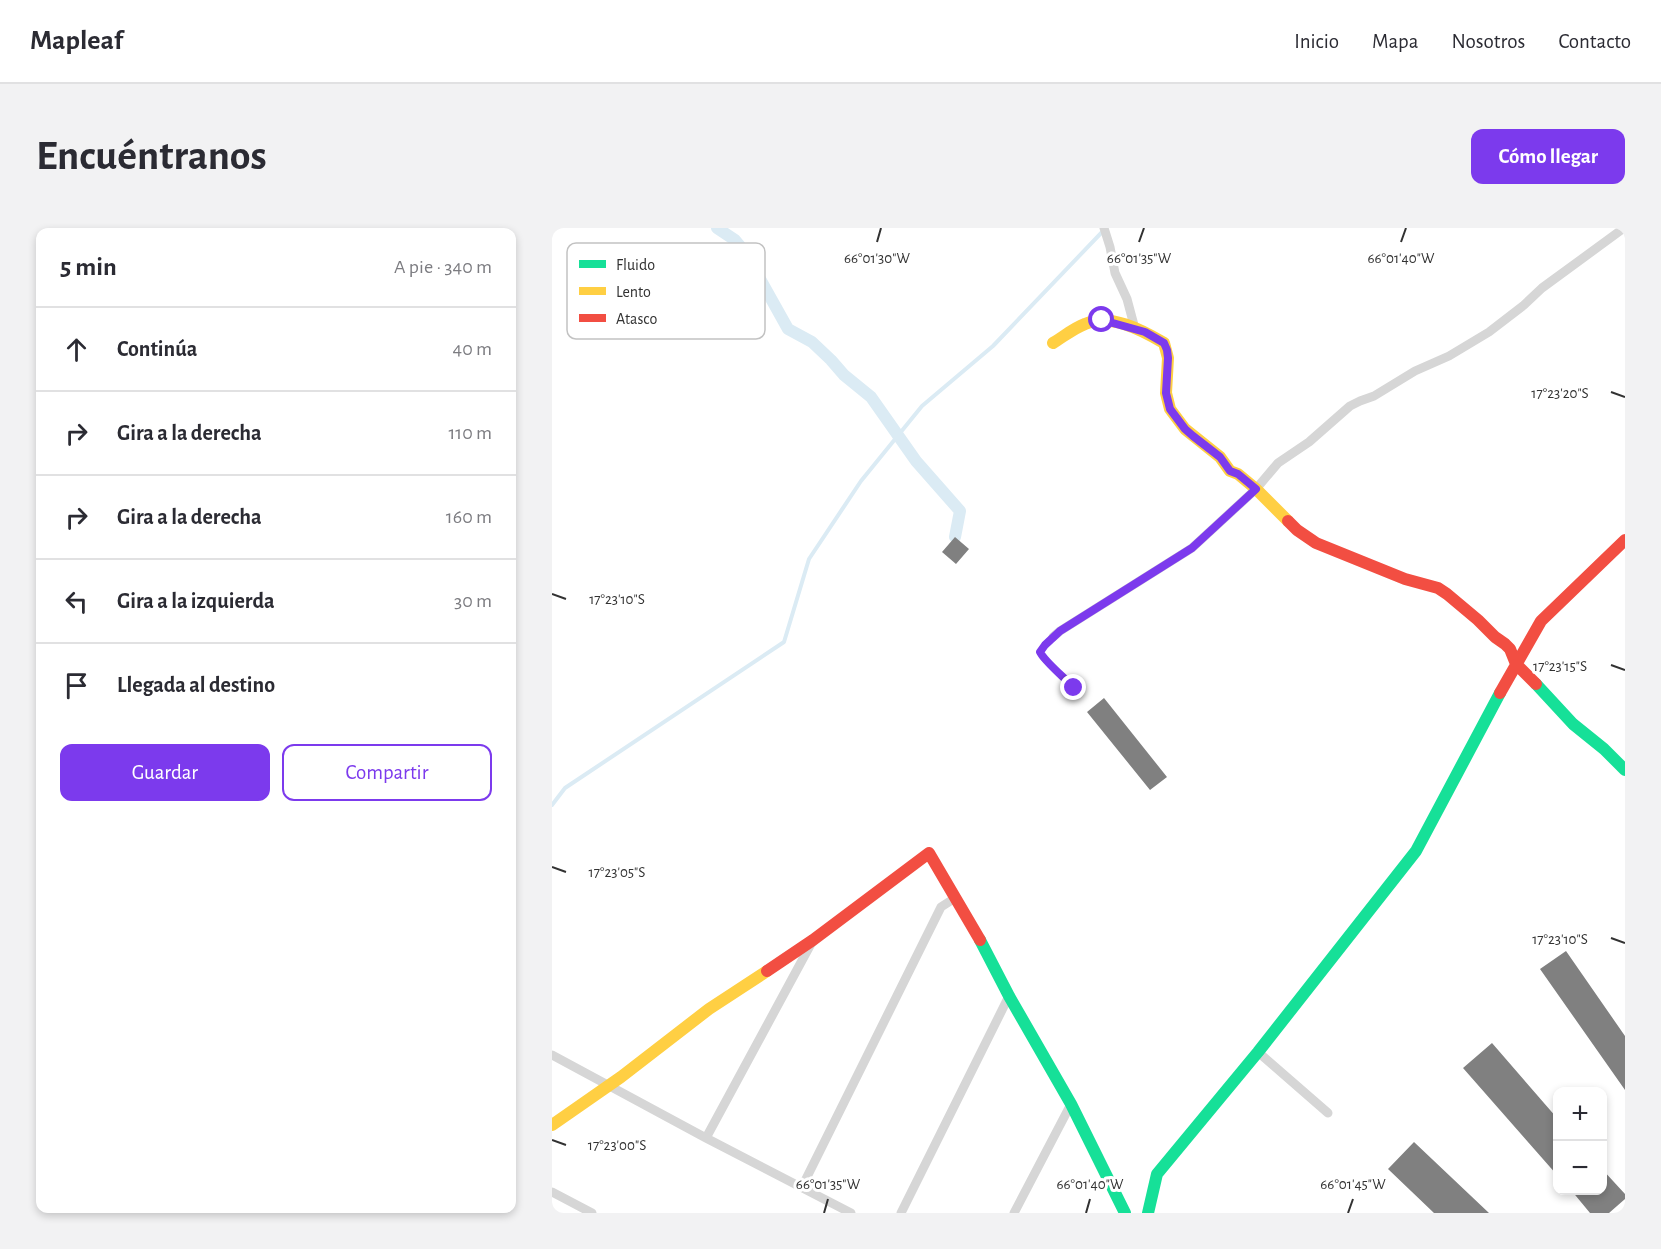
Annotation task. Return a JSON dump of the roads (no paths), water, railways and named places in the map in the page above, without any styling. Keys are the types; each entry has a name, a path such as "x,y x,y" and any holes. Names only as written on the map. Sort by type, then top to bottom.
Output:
{"street":[{"path":"1104,228 1114,273 1127,299 1135,329"},
{"path":"1053,638 1060,631 1192,548 1256,489 1278,463 1309,442 1350,406 1374,396 1414,371 1449,356 1489,332 1551,281 1624,228"},
{"path":"1053,344 1086,323 1102,320 1145,332 1164,343 1168,358 1166,393 1170,409 1185,429 1203,446 1220,457 1230,471 1238,474 1256,489 1297,530 1316,543 1405,579 1438,588 1505,644 1510,649 1516,664 1573,724 1604,749 1625,770"},
{"path":"1148,1213 1157,1174 1258,1052 1416,851 1541,621 1625,540"},
{"path":"552,1125 709,1009 813,940 929,853 978,935 1009,996 1071,1104 1125,1213"},
{"path":"801,1187 941,907 954,898"},
{"path":"706,1138 813,940"},
{"path":"901,1213 1009,996"},
{"path":"1258,1052 1328,1113"},
{"path":"552,1055 851,1213"},
{"path":"1014,1213 1071,1104"},
{"path":"552,1192 592,1213"}],"lane":[{"path":"1053,638 1040,652 1043,659 1081,692"}],"waterway":[{"path":"717,228 738,243"},
{"path":"552,805 565,788 784,642 809,559 861,481 922,406 993,346 1104,230"},
{"path":"765,288 788,329 812,342 844,375 871,397 916,461 960,511 955,537"}]}
